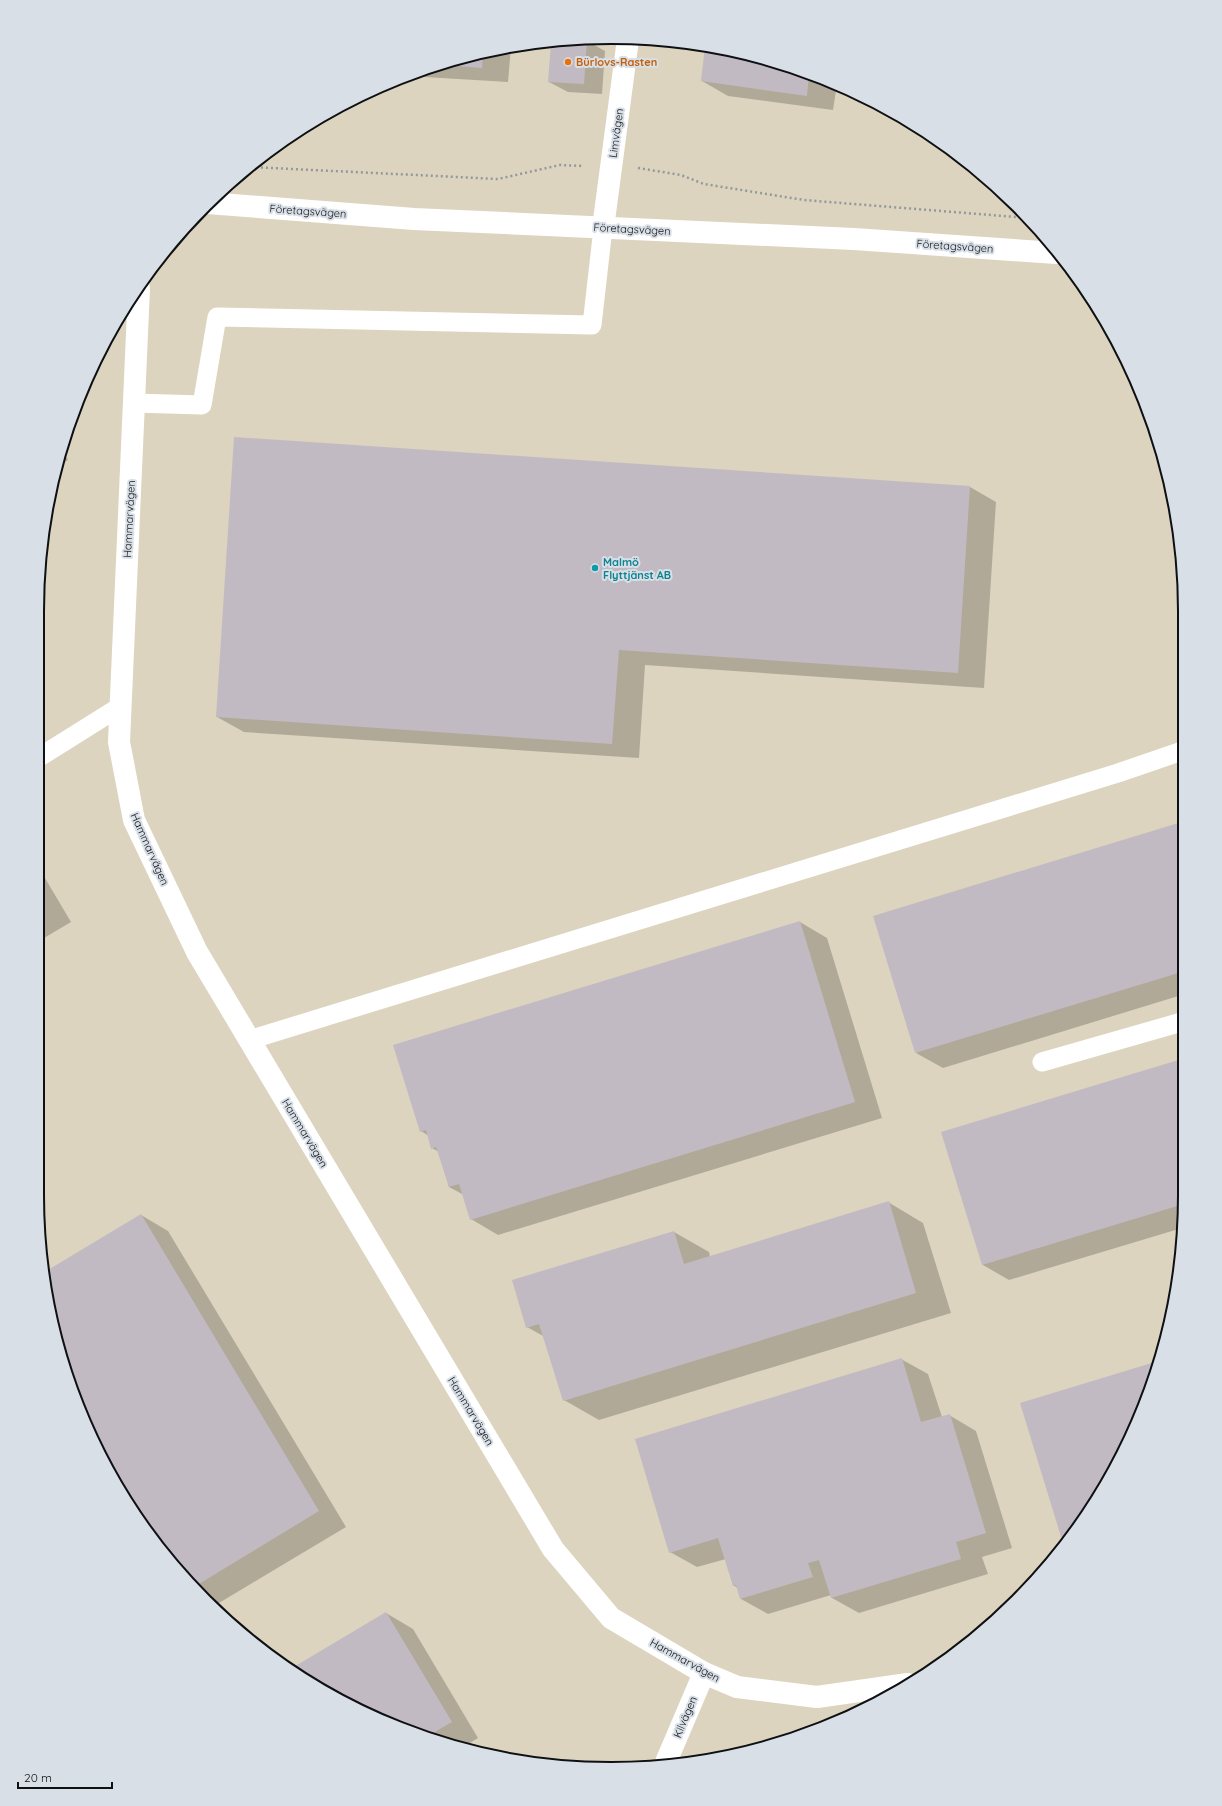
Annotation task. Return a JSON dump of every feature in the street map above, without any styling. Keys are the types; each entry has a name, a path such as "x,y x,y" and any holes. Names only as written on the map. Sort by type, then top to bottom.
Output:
{"street":[{"name":"Limvägen","path":"602,228 627,44"},
{"name":"Företagsvägen","path":"216,205 414,219 854,239 1050,253"},
{"name":"Hammarvägen","path":"139,298 119,742 134,820 197,952 553,1549 611,1618 704,1673 737,1687 817,1697 894,1686"},
{"name":"Kilvägen","path":"667,1759 704,1673"}],"lane":[{"path":"134,403 202,405 217,316 592,325 602,228"},
{"path":"44,754 121,706"},
{"path":"249,1040 1118,773 1178,752"},
{"path":"1042,1062 1178,1023"}],"path":[{"path":"258,167 498,179 560,165 650,168 681,175 704,184 804,200 1019,217"}],"shaded area":[{"path":"574,45 648,45 685,49 758,63 793,74 862,102 894,120 956,161 985,185 1012,210 1061,266 1082,296 1120,360 1135,394 1159,464 1167,500 1177,574 1178,1195 1177,1232 1173,1269 1159,1342 1135,1412 1120,1446 1082,1510 1061,1540 1037,1569 1012,1596 956,1645 894,1686 862,1704 828,1719 758,1743 722,1751 648,1761 574,1761 500,1751 464,1743 429,1732 360,1704 327,1686 266,1645 210,1596 161,1540 120,1478 102,1446 87,1412 63,1342 55,1306 45,1232 44,611 45,574 49,537 63,464 87,394 102,360 120,327 140,296 161,266 185,237 210,210 266,161 296,140 360,102 394,87 464,63 500,55"}],"building":[{"name":"Bürlovs-Rasten","path":"587,45 584,84 548,82 551,48"},
{"path":"704,52 758,63 808,80 807,96 701,81"},
{"path":"483,59 482,68 455,66"},
{"name":"Malmö Flyttjänst AB","path":"234,437 970,486 958,673 619,650 612,744 216,717"},
{"path":"1178,823 1178,973 915,1053 873,916"},
{"path":"800,921 855,1102 470,1220 459,1184 449,1187 436,1147 431,1149 426,1130 420,1132 393,1045"},
{"path":"1178,1060 1178,1206 982,1265 941,1132"},
{"path":"889,1201 916,1293 563,1401 539,1324 526,1328 512,1280 674,1231 684,1264"},
{"path":"141,1214 319,1511 199,1584 161,1540 140,1510 102,1446 87,1412 63,1342 49,1269"},
{"path":"902,1358 921,1422 950,1414 986,1533 956,1542 961,1559 831,1598 819,1560 808,1563 813,1577 740,1599 736,1585 733,1586 718,1538 669,1553 635,1439"},
{"path":"1152,1363 1135,1412 1120,1446 1082,1510 1062,1539 1020,1403"},
{"path":"386,1612 452,1722 433,1733 429,1732 360,1704 327,1686 296,1666"}],"place":[{"name":"Bürlovs-Rasten","path":"568,62"},
{"name":"Malmö Flyttjänst AB","path":"595,568"}]}
